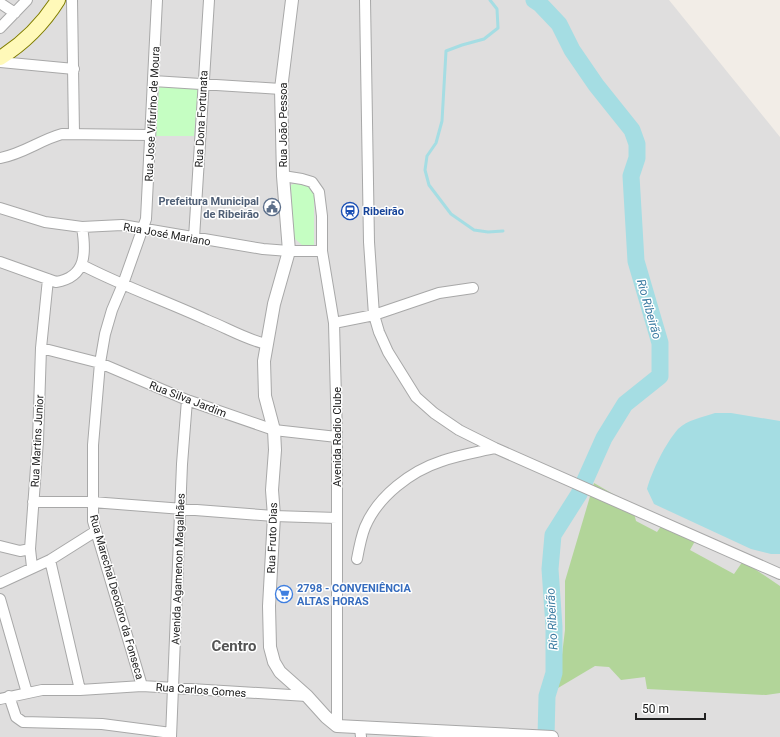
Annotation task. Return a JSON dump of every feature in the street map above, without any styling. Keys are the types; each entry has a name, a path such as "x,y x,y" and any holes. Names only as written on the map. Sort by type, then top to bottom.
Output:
{"main road":[{"path":"0,58 16,48 38,27 58,0"}],"street":[{"path":"0,28 28,0"},
{"path":"72,0 74,133"},
{"name":"Rua Jose Vifurino de Moura","path":"142,228 146,219 148,202 157,0"},
{"name":"Rua Dona Fortunata","path":"194,238 202,84 209,0"},
{"name":"Rua João Pessoa","path":"266,344 274,304 288,251 283,176 281,89 292,0"},
{"path":"365,0 369,242 374,315 379,332 388,352 416,397 434,413 459,430 496,448 780,574"},
{"path":"0,3 15,13"},
{"path":"0,62 74,69"},
{"path":"154,81 281,89"},
{"path":"0,158 24,152 52,137 74,133 150,134"},
{"name":"Avenida Radio Clube","path":"283,176 312,182 319,192 322,216 322,251 334,323 337,437 336,732"},
{"name":"Rua José Mariano","path":"0,208 45,222 82,227 122,225 194,238 288,251 322,251"},
{"path":"0,262 56,282 64,281 74,274 82,265 85,255 82,227"},
{"name":"Rua Marechal Deodoro da Fonseca","path":"142,228 123,284 112,310 100,363 93,445 92,502 92,516 96,531 142,686"},
{"path":"82,265 208,320 249,340 266,344"},
{"name":"Rua Martins Junior","path":"32,567 30,549 41,348 48,279"},
{"path":"334,323 374,315 432,295 473,288"},
{"name":"Rua Fruto Dias","path":"266,344 264,377 265,396 274,430 272,490 274,516 269,606 270,647 274,662 280,672 306,696 326,718 336,732"},
{"name":"Rua Silva Jardim","path":"41,348 100,363 187,400 274,430 337,437"},
{"name":"Avenida Agamenon Magalhães","path":"171,735 180,510 187,400"},
{"path":"357,559 364,527 377,506 389,493 426,467 448,459 496,448"},
{"path":"33,502 92,502 180,510 274,516 337,518"},
{"path":"0,583 50,560 96,531"},
{"path":"0,546 20,551 30,549"},
{"path":"50,560 80,690"},
{"path":"0,599 27,692"},
{"name":"Rua Carlos Gomes","path":"5,698 27,692 42,690 80,690 142,686 306,696"},
{"path":"5,698 16,717 23,722 102,724 171,735"},
{"path":"336,732 552,737"}],"shaded area":[{"path":"0,0 669,0 780,137 780,737 0,737"}],"green space":[{"path":"159,87 198,88 194,136 156,136"},
{"path":"297,183 310,185 314,190 314,247 302,245 293,237 291,185"},
{"path":"594,483 632,505 636,521 657,532 666,519 699,534 690,550 734,574 743,561 780,586 780,693 766,695 647,689 645,677 621,680 609,667 595,666 558,688 565,630 565,581"}],"water":[{"path":"715,413 731,413 780,421 780,554 771,554 751,549 654,504 647,489 652,474 668,442 678,429 690,421"}],"waterway":[{"path":"490,0 497,9 498,28 484,39 446,51 442,121 436,143 427,156 425,170 429,185 451,214 474,230 488,232 503,231"},
{"name":"Rio Ribeirão","path":"534,0 540,4 559,24 572,50 596,85 632,130 637,144 637,158 631,176 636,261 660,343 660,376 625,404 604,438 579,494 553,535 550,569 554,627 554,673 547,696 546,737"}],"place":[{"name":"Prefeitura Municipal de Ribeirão","path":"272,207"},
{"name":"Ribeirão","path":"350,211"},
{"name":"2798 - CONVENIÊNCIA ALTAS HORAS","path":"284,594"}],"district":[{"name":"Centro","path":"234,646"}]}
